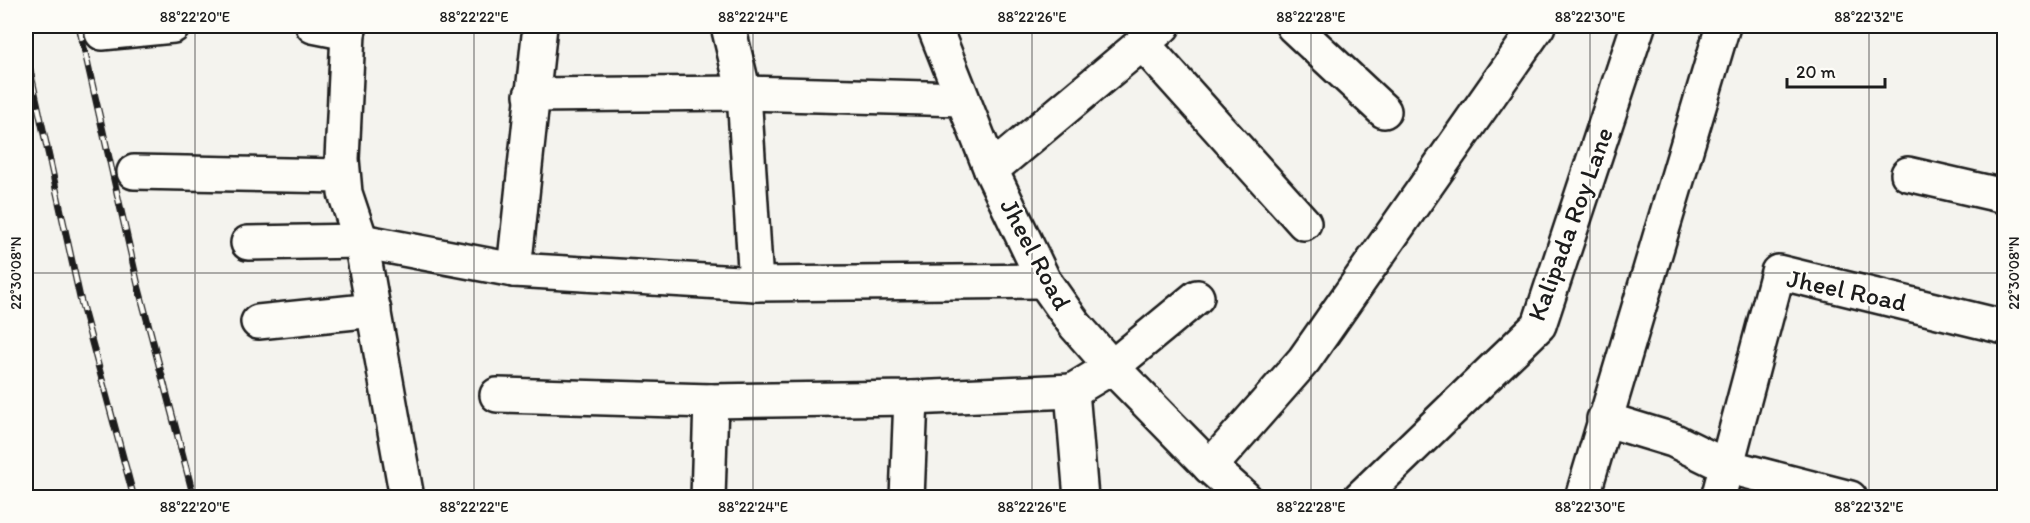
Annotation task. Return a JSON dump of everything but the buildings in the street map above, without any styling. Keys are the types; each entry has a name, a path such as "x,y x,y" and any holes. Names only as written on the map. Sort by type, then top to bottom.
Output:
{"street":[{"path":"102,33 173,26"},
{"path":"314,26 349,29 342,159 345,193 361,241 407,498"},
{"path":"514,270 540,26"},
{"path":"728,26 744,93 756,284"},
{"name":"Jheel Road","path":"934,26 991,170 1044,281 1075,325 1112,367 1210,467 1245,498"},
{"path":"1293,26 1384,111"},
{"path":"1210,467 1304,360 1538,26"},
{"name":"Kalipada Roy Lane","path":"1360,498 1539,325 1638,26"},
{"path":"1582,498 1723,26"},
{"path":"991,170 1153,34 1304,222"},
{"path":"531,95 744,93 962,99"},
{"path":"134,172 344,176"},
{"path":"1908,174 2004,195"},
{"path":"248,243 361,241 514,270 756,284 1044,281"},
{"name":"Jheel Road","path":"1726,466 1778,272 2004,327"},
{"path":"497,395 711,401 911,398 1072,391 1112,367 1197,297"},
{"path":"258,322 374,309"},
{"path":"1072,391 1081,498"},
{"path":"907,498 911,398"},
{"path":"708,498 711,401"},
{"path":"1604,419 1673,440 1726,466 1850,498"},
{"path":"1718,498 1726,466"}],"railway":[{"path":"79,26 138,285 194,498"},
{"path":"26,52 80,298 134,498"}]}
